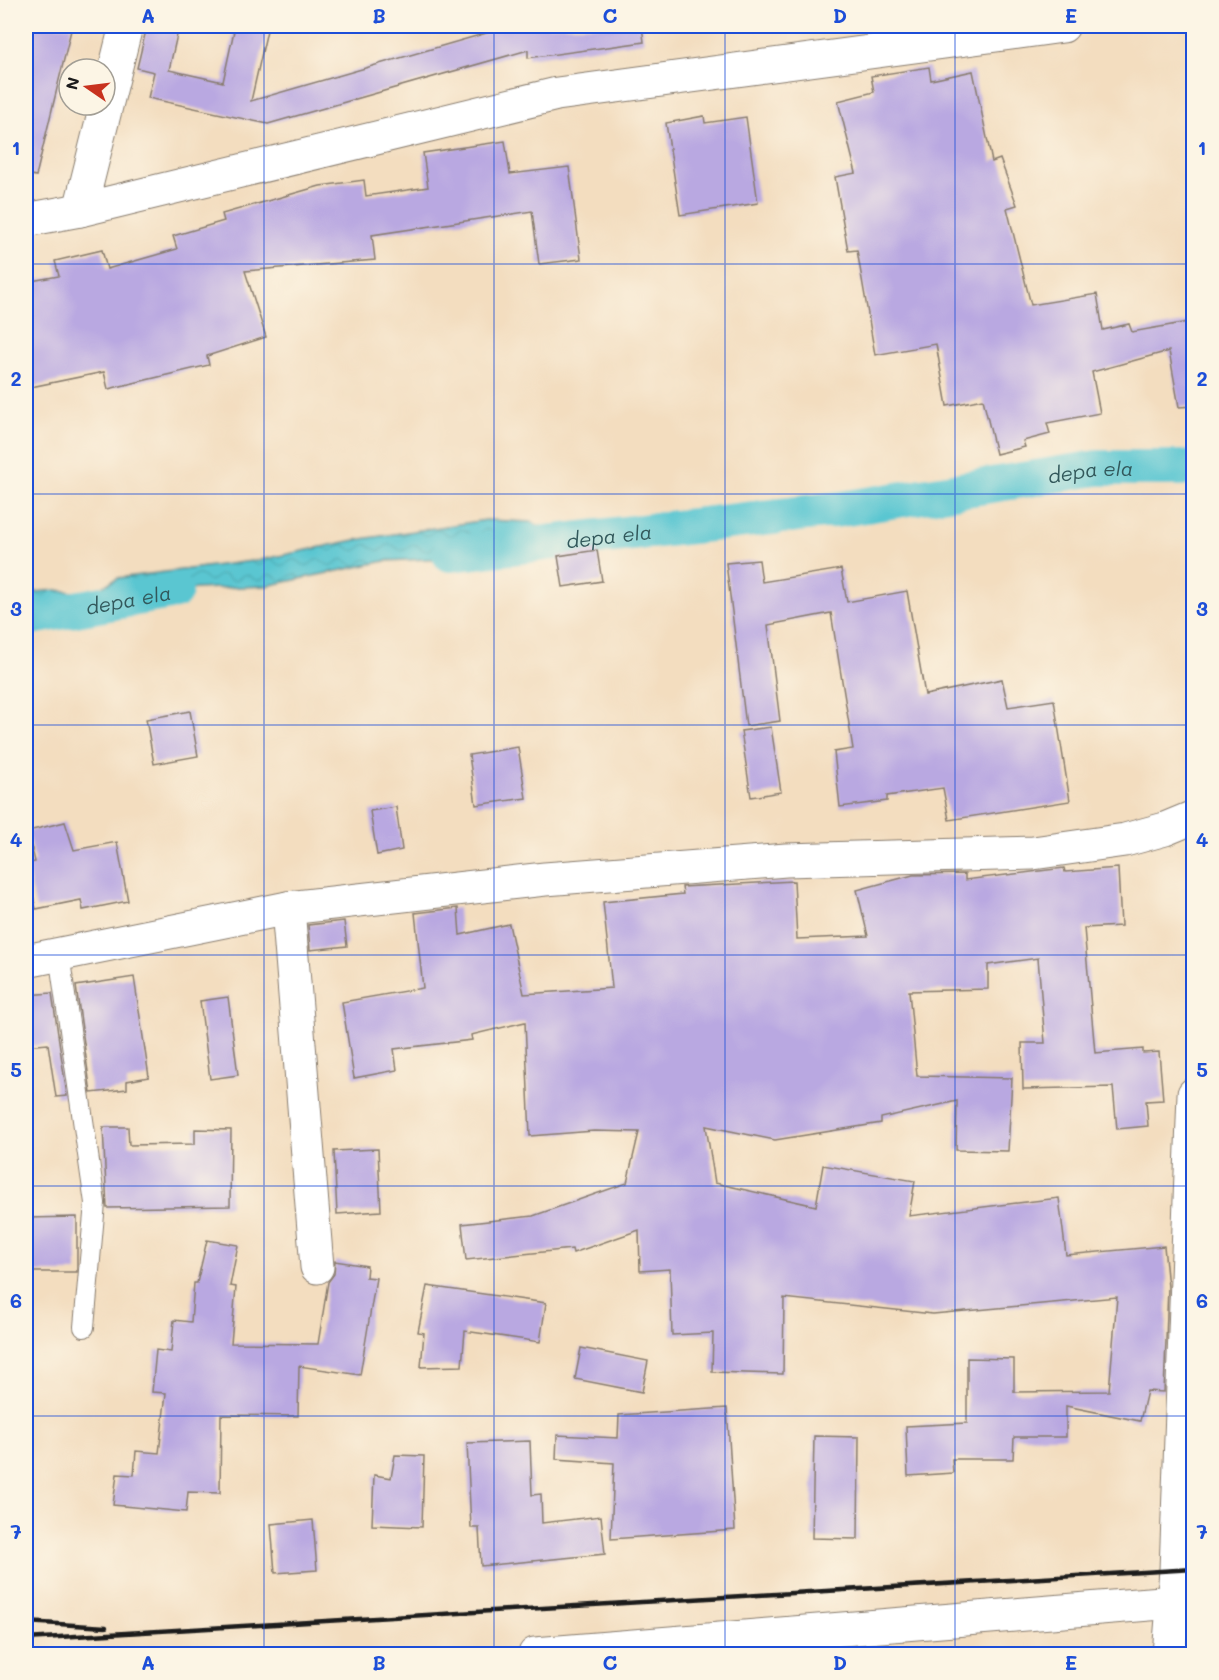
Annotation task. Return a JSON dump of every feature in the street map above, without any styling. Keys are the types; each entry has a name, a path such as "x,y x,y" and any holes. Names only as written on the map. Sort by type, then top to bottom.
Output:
{"street":[{"path":"80,210 126,26"},
{"path":"26,220 80,210 557,94 1063,26"},
{"path":"26,961 288,908 545,879 774,861 1033,853 1125,840 1165,830 1194,817"},
{"path":"288,908 317,1267"},
{"path":"1169,1654 1174,1602 1194,1094"},
{"path":"557,1654 1174,1602"}],"lane":[{"path":"59,954 95,1203 84,1327"}],"water":[{"path":"486,520 531,522 550,531 520,544 451,558 385,561 266,586 195,589 160,598 104,601 82,611 26,612 26,593 56,590 80,593 96,590 118,578 260,560 355,540"}],"building":[{"path":"26,26 72,26 65,57 57,57 57,88 36,176 26,174"},
{"path":"147,26 179,26 169,70 223,82 235,26 268,26 251,101 511,26 642,26 644,42 528,58 528,50 268,124 148,98 154,72 137,68"},
{"path":"929,67 931,80 973,71 992,162 1000,159 1017,205 1007,208 1031,305 1097,294 1103,330 1129,324 1132,332 1194,321 1194,406 1179,407 1169,351 1092,372 1100,413 1047,423 1050,434 1023,441 1025,447 996,454 983,399 947,406 936,344 875,355 857,250 848,251 835,177 856,173 838,101 874,92 871,76"},
{"path":"704,116 705,123 746,117 758,203 680,215 666,123"},
{"path":"505,141 510,174 569,167 581,259 539,264 532,211 372,235 375,260 245,271 266,337 207,356 209,365 108,389 104,372 26,388 26,282 59,276 55,261 102,250 107,269 177,249 173,236 224,221 222,214 320,186 364,180 366,196 428,187 423,153"},
{"path":"597,550 602,581 563,587 558,556"},
{"path":"759,560 762,582 841,569 847,602 907,591 925,695 1002,679 1008,707 1054,700 1070,801 949,820 943,788 887,796 887,801 840,807 834,752 853,749 831,613 768,625 780,721 746,726 726,563"},
{"path":"190,711 198,756 154,764 146,719"},
{"path":"771,727 781,792 751,797 741,731"},
{"path":"518,747 526,798 476,805 469,755"},
{"path":"396,807 402,850 377,855 370,811"},
{"path":"65,822 74,850 117,842 128,901 83,910 81,900 36,909 26,864 35,862 28,831"},
{"path":"1064,868 1065,872 1118,868 1121,926 1084,928 1095,1053 1143,1049 1143,1053 1159,1052 1163,1100 1146,1101 1148,1126 1117,1129 1113,1087 1023,1089 1022,1043 1045,1043 1038,958 988,965 988,989 909,991 917,1076 1012,1078 1008,1151 956,1150 957,1101 881,1118 881,1123 775,1140 706,1126 715,1183 816,1206 823,1165 915,1181 909,1216 1059,1198 1066,1255 1164,1246 1168,1287 1164,1392 1147,1391 1140,1421 1066,1406 1066,1437 1014,1437 1013,1459 952,1459 953,1473 908,1476 906,1426 967,1423 967,1358 1014,1359 1014,1392 1109,1391 1117,1297 933,1314 784,1298 783,1374 712,1372 713,1333 672,1335 670,1269 640,1271 639,1230 573,1253 572,1249 466,1260 462,1224 533,1216 627,1183 639,1132 594,1131 530,1136 525,1022 471,1035 472,1040 394,1049 397,1070 354,1078 342,1002 423,988 415,913 458,908 460,935 509,924 524,994 612,988 603,902 683,894 682,887 794,881 797,939 868,936 857,890 913,875 965,874 965,880"},
{"path":"344,921 347,946 310,950 308,925"},
{"path":"134,977 149,1077 127,1081 127,1089 91,1093 76,986"},
{"path":"52,993 67,1096 56,1097 48,1044 26,1046 26,995"},
{"path":"228,997 238,1075 210,1079 200,1001"},
{"path":"103,1127 128,1127 129,1145 195,1144 195,1129 231,1130 230,1206 107,1208"},
{"path":"378,1149 381,1211 337,1214 334,1151"},
{"path":"77,1217 77,1272 26,1272 26,1218"},
{"path":"207,1240 238,1245 230,1286 236,1287 231,1343 318,1344 328,1282 334,1274 335,1261 367,1266 366,1277 376,1278 360,1375 299,1366 298,1416 221,1415 220,1493 188,1492 186,1512 113,1505 117,1474 134,1475 136,1451 159,1453 166,1393 152,1392 156,1350 171,1352 174,1320 191,1322 194,1283 197,1283"},
{"path":"427,1286 546,1303 540,1342 465,1331 462,1366 421,1367 424,1333 418,1332"},
{"path":"581,1348 648,1361 642,1392 575,1379"},
{"path":"727,1408 735,1530 611,1539 614,1463 556,1459 557,1435 618,1438 619,1415"},
{"path":"814,1436 859,1437 858,1539 812,1538"},
{"path":"530,1441 532,1495 541,1494 542,1523 601,1516 605,1554 481,1566 479,1528 471,1528 467,1443"},
{"path":"395,1455 424,1456 422,1527 372,1525 374,1475 391,1478"},
{"path":"313,1520 317,1570 275,1573 271,1524"}],"waterway":[{"name":"depa ela","path":"450,554 841,509 1097,468 1194,468"},
{"name":"depa ela","path":"26,618 175,591"}],"railway":[{"path":"26,1639 1194,1569"},
{"path":"26,1622 106,1627"}]}
